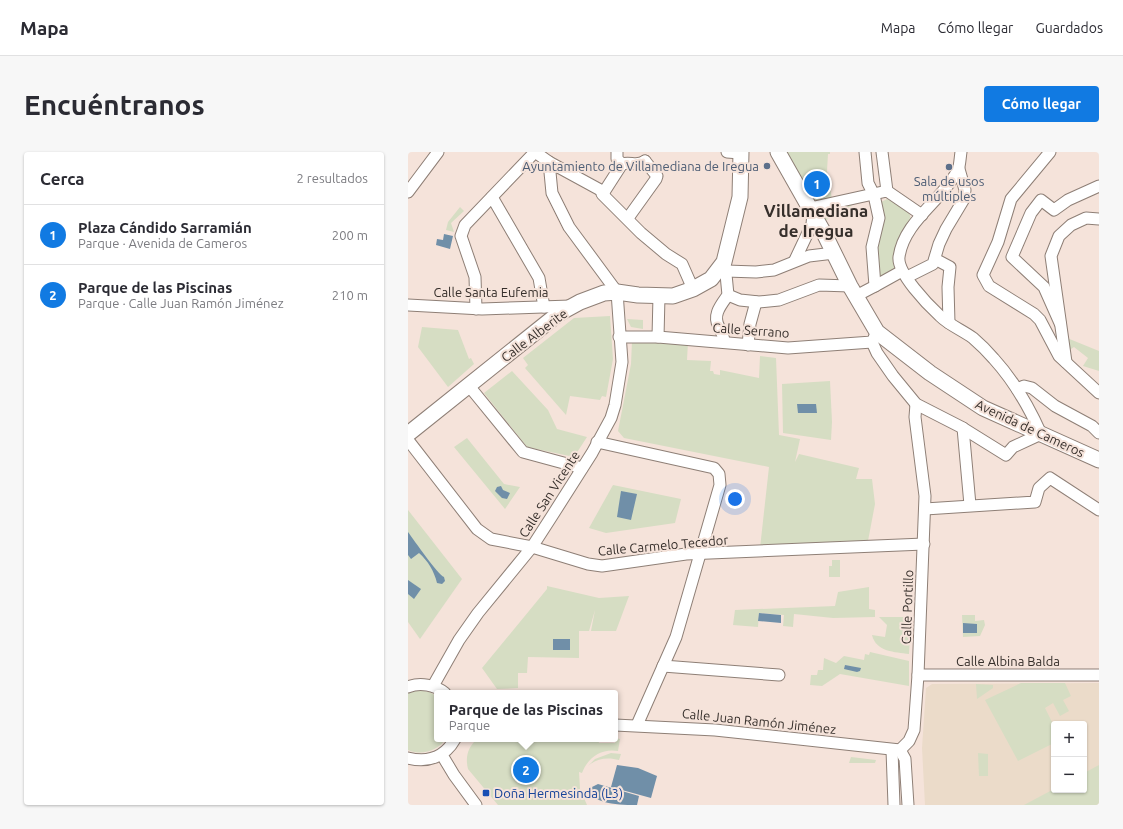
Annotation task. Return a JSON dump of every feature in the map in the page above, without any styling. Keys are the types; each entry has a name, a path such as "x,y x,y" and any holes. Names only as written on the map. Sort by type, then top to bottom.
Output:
{"main road":[{"name":"Calle Alberite","path":"408,434 558,314 604,293 617,292 673,296 693,290 711,279 725,266 740,197 736,152"},
{"name":"Avenida de Cameros","path":"778,152 812,210 853,291 874,337 983,408 1099,460"}],"street":[{"path":"408,192 438,152"},
{"path":"476,309 475,277 461,236 465,225 535,152 549,162 604,192"},
{"path":"617,152 618,159 622,164"},
{"path":"865,152 868,183 874,195 879,218 872,247 876,286"},
{"path":"882,152 888,191 922,215"},
{"path":"874,337 877,353 893,376 916,404 963,428 1006,455 1013,447 1041,434 1032,414 1014,391 994,359 972,338 940,317 904,274 899,259 905,238 922,215 942,194 958,169 961,152"},
{"path":"1050,152 1011,199 998,242 983,275 989,286 1034,314 1040,320 1059,356 1099,393"},
{"path":"622,164 638,165 645,157 657,176 628,218"},
{"path":"549,162 552,193 569,227 617,292"},
{"path":"622,164 602,194 628,218 641,233 666,254 682,264 693,290"},
{"path":"728,295 740,300 756,302 778,300 819,286 853,291 876,286 933,264 939,244 946,229 964,199 965,190 958,169"},
{"path":"1060,323 1044,287 1012,257 1031,213 1041,200 1054,210 1068,200 1099,186"},
{"path":"795,260 812,224 812,210 844,199 874,195 888,191"},
{"path":"492,197 539,278 544,307"},
{"path":"1066,363 1051,256 1059,236 1071,225 1086,218 1099,219"},
{"path":"724,342 724,337 717,324 716,317 718,309 728,295 725,266 756,272 774,270 792,263 795,260 809,256 834,253"},
{"path":"935,259 950,267 948,287 949,323"},
{"name":"Calle San Vicente","path":"433,686 463,634 532,547 582,468 611,418 615,405 622,362 619,337 617,292"},
{"path":"658,337 659,296"},
{"path":"748,345 750,324 756,302"},
{"name":"Calle Santa Eufemia","path":"408,305 476,309 574,306"},
{"name":"Calle Serrano","path":"619,337 658,337 788,348 874,337"},
{"path":"469,386 523,452 582,468"},
{"path":"1014,391 1024,386 1032,388 1055,406 1092,426 1099,433"},
{"name":"Calle Portillo","path":"896,750 909,741 914,730 918,675 925,496 915,417 916,404"},
{"path":"963,428 970,505"},
{"name":"Calle Carmelo Tecedor","path":"408,440 477,529 491,539 532,547 588,564 602,566 686,554 924,544"},
{"path":"597,442 714,468 719,474 720,485 676,637 637,725"},
{"path":"925,509 1035,502 1039,488 1050,478 1099,510"},
{"path":"663,666 779,675"},
{"name":"Calle Albina Balda","path":"918,675 1099,675"},
{"path":"408,687 421,685 433,686 440,690"},
{"name":"Calle Juan Ramón Jiménez","path":"618,725 715,730 896,750"},
{"path":"408,758 430,760 442,755 453,742"},
{"path":"894,805 896,750"},
{"path":"896,750 905,759 908,805"},
{"path":"442,755 454,775 476,805"}],"shaded area":[{"path":"1099,683 1099,805 925,805 922,748 926,688 932,684"}],"green space":[{"path":"786,152 830,152 830,154 828,154 827,171 832,199 850,196 852,209 826,220"},
{"path":"887,199 908,209 911,219 900,237 898,270 878,280 876,247 883,220 881,202"},
{"path":"460,207 464,211 451,223 454,232 446,230 448,222"},
{"path":"610,316 613,359 606,397 602,396 600,400 570,396 566,415 525,368 528,365 523,358 574,318"},
{"path":"627,319 643,320 643,329 631,327"},
{"path":"422,327 458,330 469,359 471,358 474,364 448,387 418,347"},
{"path":"1067,338 1099,351 1099,371 1083,366 1088,358 1074,347 1071,349 1069,348"},
{"path":"632,341 688,342 687,360 711,361 710,371 713,371 714,374 720,375 720,370 759,378 760,356 776,358 779,435 800,439 795,462 799,454 859,468 856,479 872,479 875,504 868,541 760,548 769,467 624,438 618,431 631,364"},
{"path":"512,371 548,410 557,429 587,437 574,457 527,447 484,393"},
{"path":"830,381 832,422 831,440 783,433 782,384"},
{"path":"467,438 504,484 520,487 505,509 454,447"},
{"path":"613,485 681,499 675,523 606,533 589,528"},
{"path":"408,510 462,579 420,639 408,622"},
{"path":"832,560 840,560 840,577 829,577 829,566 832,566"},
{"path":"547,586 599,598 629,596 616,631 591,631 595,610 589,631 579,631 579,658 528,657 527,673 518,673 518,688 497,689 482,668 547,589"},
{"path":"869,587 869,609 875,610 875,617 833,618 794,614 793,627 783,626 784,615 759,613 758,627 733,625 735,610 835,606 838,592"},
{"path":"962,615 975,615 975,621 984,620 985,625 980,636 963,637"},
{"path":"879,617 911,617 909,654 892,652 882,648 874,641 872,635 885,637 887,625"},
{"path":"870,652 909,661 909,686 840,674 822,686 810,685 811,675 817,675 818,670 823,670 824,658 836,663 844,656 864,660 865,654 869,655"},
{"path":"1021,683 1065,683 1071,696 1063,700 1069,711 1060,716 1053,703 1045,708 1052,721 1051,744 1018,761 985,700"},
{"path":"976,684 993,685 993,688 977,699"},
{"path":"419,690 434,694 434,742 443,742 438,747 424,752 413,752 408,750 408,693"},
{"path":"618,738 620,739 618,751 612,750 601,752 588,762 582,773 579,772 580,789 587,805 498,805 468,769 468,752 474,742 618,742"},
{"path":"611,753 621,754 619,760 603,759 591,763 595,759"},
{"path":"978,753 988,754 988,776 979,776"},
{"path":"851,757 876,760 875,763 849,763"},
{"path":"1099,765 1099,805 1024,805 1051,791 1051,793 1087,793 1087,771"}],"water":[{"path":"444,234 453,236 450,249 436,245 437,239 443,240"},
{"path":"797,404 816,404 817,413 798,413"},
{"path":"501,486 503,490 510,493 507,499 502,498 495,491 497,487"},
{"path":"621,491 637,494 631,520 617,517"},
{"path":"408,532 432,564 444,577 445,581 442,584 437,583 430,566 419,553 411,559 408,555"},
{"path":"408,580 421,589 414,599 408,594"},
{"path":"759,613 781,615 781,623 758,621"},
{"path":"963,623 977,624 977,633 963,633"},
{"path":"553,639 570,639 570,650 553,650"},
{"path":"845,665 861,668 860,671 857,672 844,669"},
{"path":"617,765 638,768 657,776 651,798 611,787"},
{"path":"598,784 639,796 637,805 624,805 600,801 592,793 592,787"}],"place":[{"name":"Ayuntamiento de Villamediana de Iregua","path":"767,166"},
{"name":"Sala de usos múltiples","path":"949,167"},
{"name":"Plaza Cándido Sarramián","path":"817,184"},
{"name":"Parque de las Piscinas","path":"526,770"},
{"name":"Doña Hermesinda (L3)","path":"486,793"}],"district":[{"name":"Villamediana de Iregua","path":"816,220"}]}
